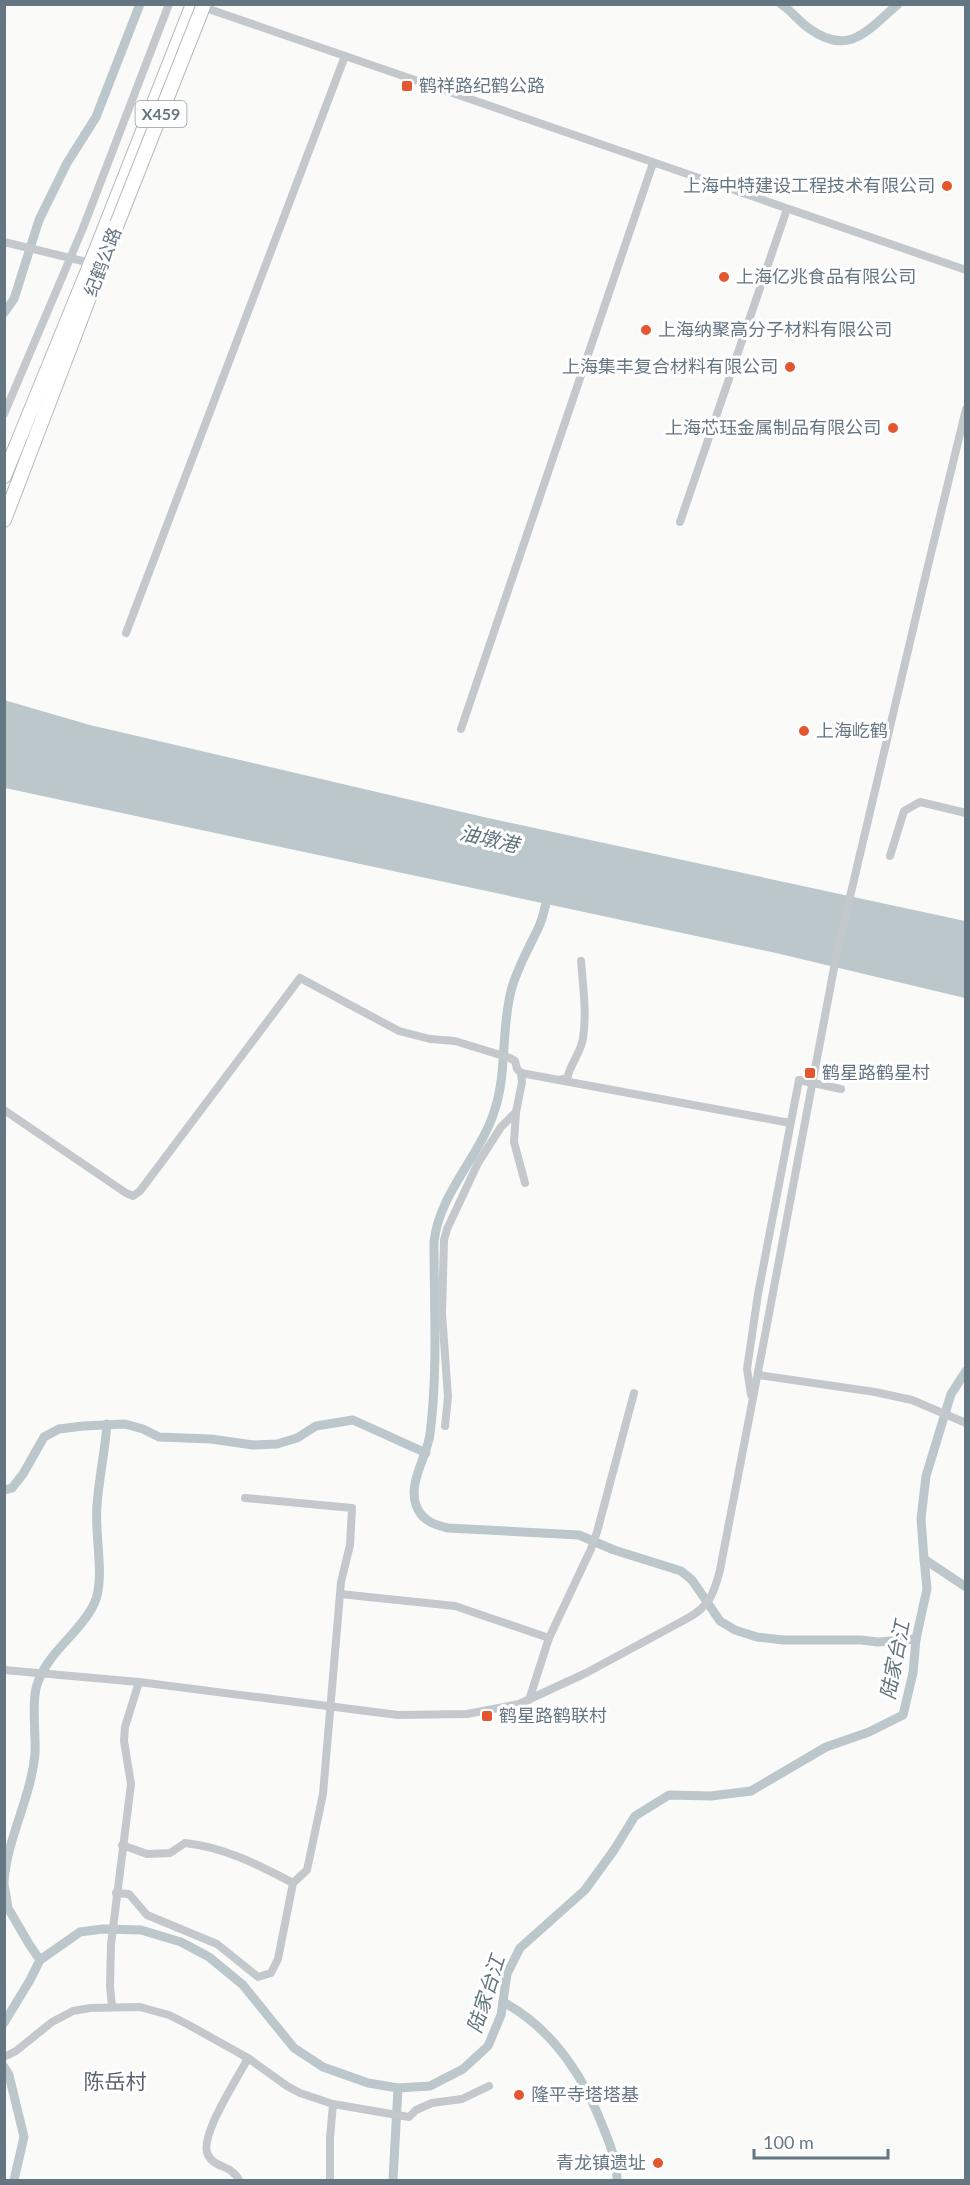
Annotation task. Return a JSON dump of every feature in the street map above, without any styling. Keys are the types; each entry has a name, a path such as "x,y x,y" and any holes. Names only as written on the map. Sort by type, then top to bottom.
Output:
{"main road":[{"name":"纪鹤公路","path":"4,520 34,446 112,223 194,4"},
{"name":"纪鹤公路","path":"4,476 91,262 112,223 204,4"}],"street":[{"path":"4,414 71,257 170,4"},
{"path":"194,4 966,270"},
{"path":"126,633 345,56"},
{"path":"461,729 652,163"},
{"path":"680,522 787,209"},
{"path":"4,242 91,262"},
{"path":"4,1670 140,1682 421,1716 488,1711 530,1700 586,1673 701,1611 712,1596 720,1569 837,952 966,408"},
{"path":"890,856 904,811 920,802 966,813"},
{"path":"562,1079 567,1079 583,1040 585,994 581,961"},
{"path":"4,1110 126,1193 134,1196 300,978 399,1031 430,1040 454,1041 515,1061 521,1073 522,1082 516,1112 514,1142 525,1183"},
{"path":"521,1073 790,1123"},
{"path":"752,1402 747,1369 758,1293 799,1080 842,1089"},
{"path":"445,1426 447,1397 442,1312 444,1240 478,1163 501,1127 516,1112"},
{"path":"758,1375 875,1392 912,1400 964,1422"},
{"path":"530,1700 549,1638 597,1532 634,1393"},
{"path":"116,1893 129,1894 147,1915 217,1944 258,1977 271,1973 278,1959 293,1883 307,1870 323,1794 340,1594 350,1545 352,1508 245,1498"},
{"path":"340,1594 455,1606 549,1638"},
{"path":"112,2006 111,1944 131,1784 125,1756 124,1734 140,1682"},
{"path":"122,1845 147,1854 170,1853 185,1843 201,1844 259,1865 293,1883"},
{"path":"4,2057 16,2051 51,2022 73,2011 112,2006 140,2007 169,2015 248,2058 287,2086 315,2099 333,2104 398,2117 412,2116 416,2110 432,2103 462,2099 489,2086"},
{"path":"239,2181 228,2168 210,2158 206,2153 206,2146 212,2125 248,2058"},
{"path":"330,2181 333,2104"}],"water":[{"name":"油墩港","path":"4,700 90,725 488,818 965,921 965,998 776,953 5,788"}],"waterway":[{"path":"4,313 14,299 39,220 67,163 96,117 140,4"},
{"path":"781,4 810,29 836,41 857,37 898,4"},
{"path":"548,893 540,924 520,965 511,991 499,1095 495,1109 489,1126 452,1191 437,1224 434,1242 435,1362 432,1410 428,1443 414,1487 418,1510 429,1521 448,1528 579,1535 614,1550 681,1571 692,1580 720,1621 735,1630 757,1637 783,1640 878,1642 916,1639"},
{"path":"966,1371 951,1394 926,1476 921,1519 924,1559 966,1587"},
{"path":"4,1490 12,1488 23,1474 44,1437 59,1429 83,1426 125,1424 159,1437 211,1439 253,1445 277,1444 297,1438 316,1426 353,1420 426,1453"},
{"path":"4,1882 10,1850 33,1770 35,1697 38,1682 49,1661 88,1614 97,1594 99,1582 97,1505 107,1424"},
{"name":"陆家台江","path":"4,2023 40,1960 80,1932 103,1929 141,1930 181,1942 209,1957 243,1985 294,2048 323,2067 368,2083 398,2088 430,2086 463,2069 488,2046 501,2015 507,1974 520,1948 585,1890 635,1816 669,1795 711,1796 751,1791 826,1747 869,1732 903,1715 913,1673 916,1639 927,1589 924,1559"},
{"path":"4,1884 8,1908 40,1960"},
{"path":"503,2002 537,2026 564,2055 576,2072 595,2108 608,2140 617,2180"},
{"path":"4,2067 9,2075 24,2137 14,2180"},
{"path":"393,2180 398,2088"}],"place":[{"name":"鹤祥路纪鹤公路","path":"407,86"},
{"name":"上海中特建设工程技术有限公司","path":"947,186"},
{"name":"上海亿兆食品有限公司","path":"724,277"},
{"name":"上海纳聚高分子材料有限公司","path":"646,330"},
{"name":"上海集丰复合材料有限公司","path":"790,367"},
{"name":"上海芯珏金属制品有限公司","path":"893,428"},
{"name":"上海屹鹤","path":"804,731"},
{"name":"鹤星路鹤星村","path":"810,1073"},
{"name":"鹤星路鹤联村","path":"487,1716"},
{"name":"隆平寺塔塔基","path":"519,2095"},
{"name":"青龙镇遗址","path":"658,2163"}],"district":[{"name":"陈岳村","path":"115,2082"}]}
